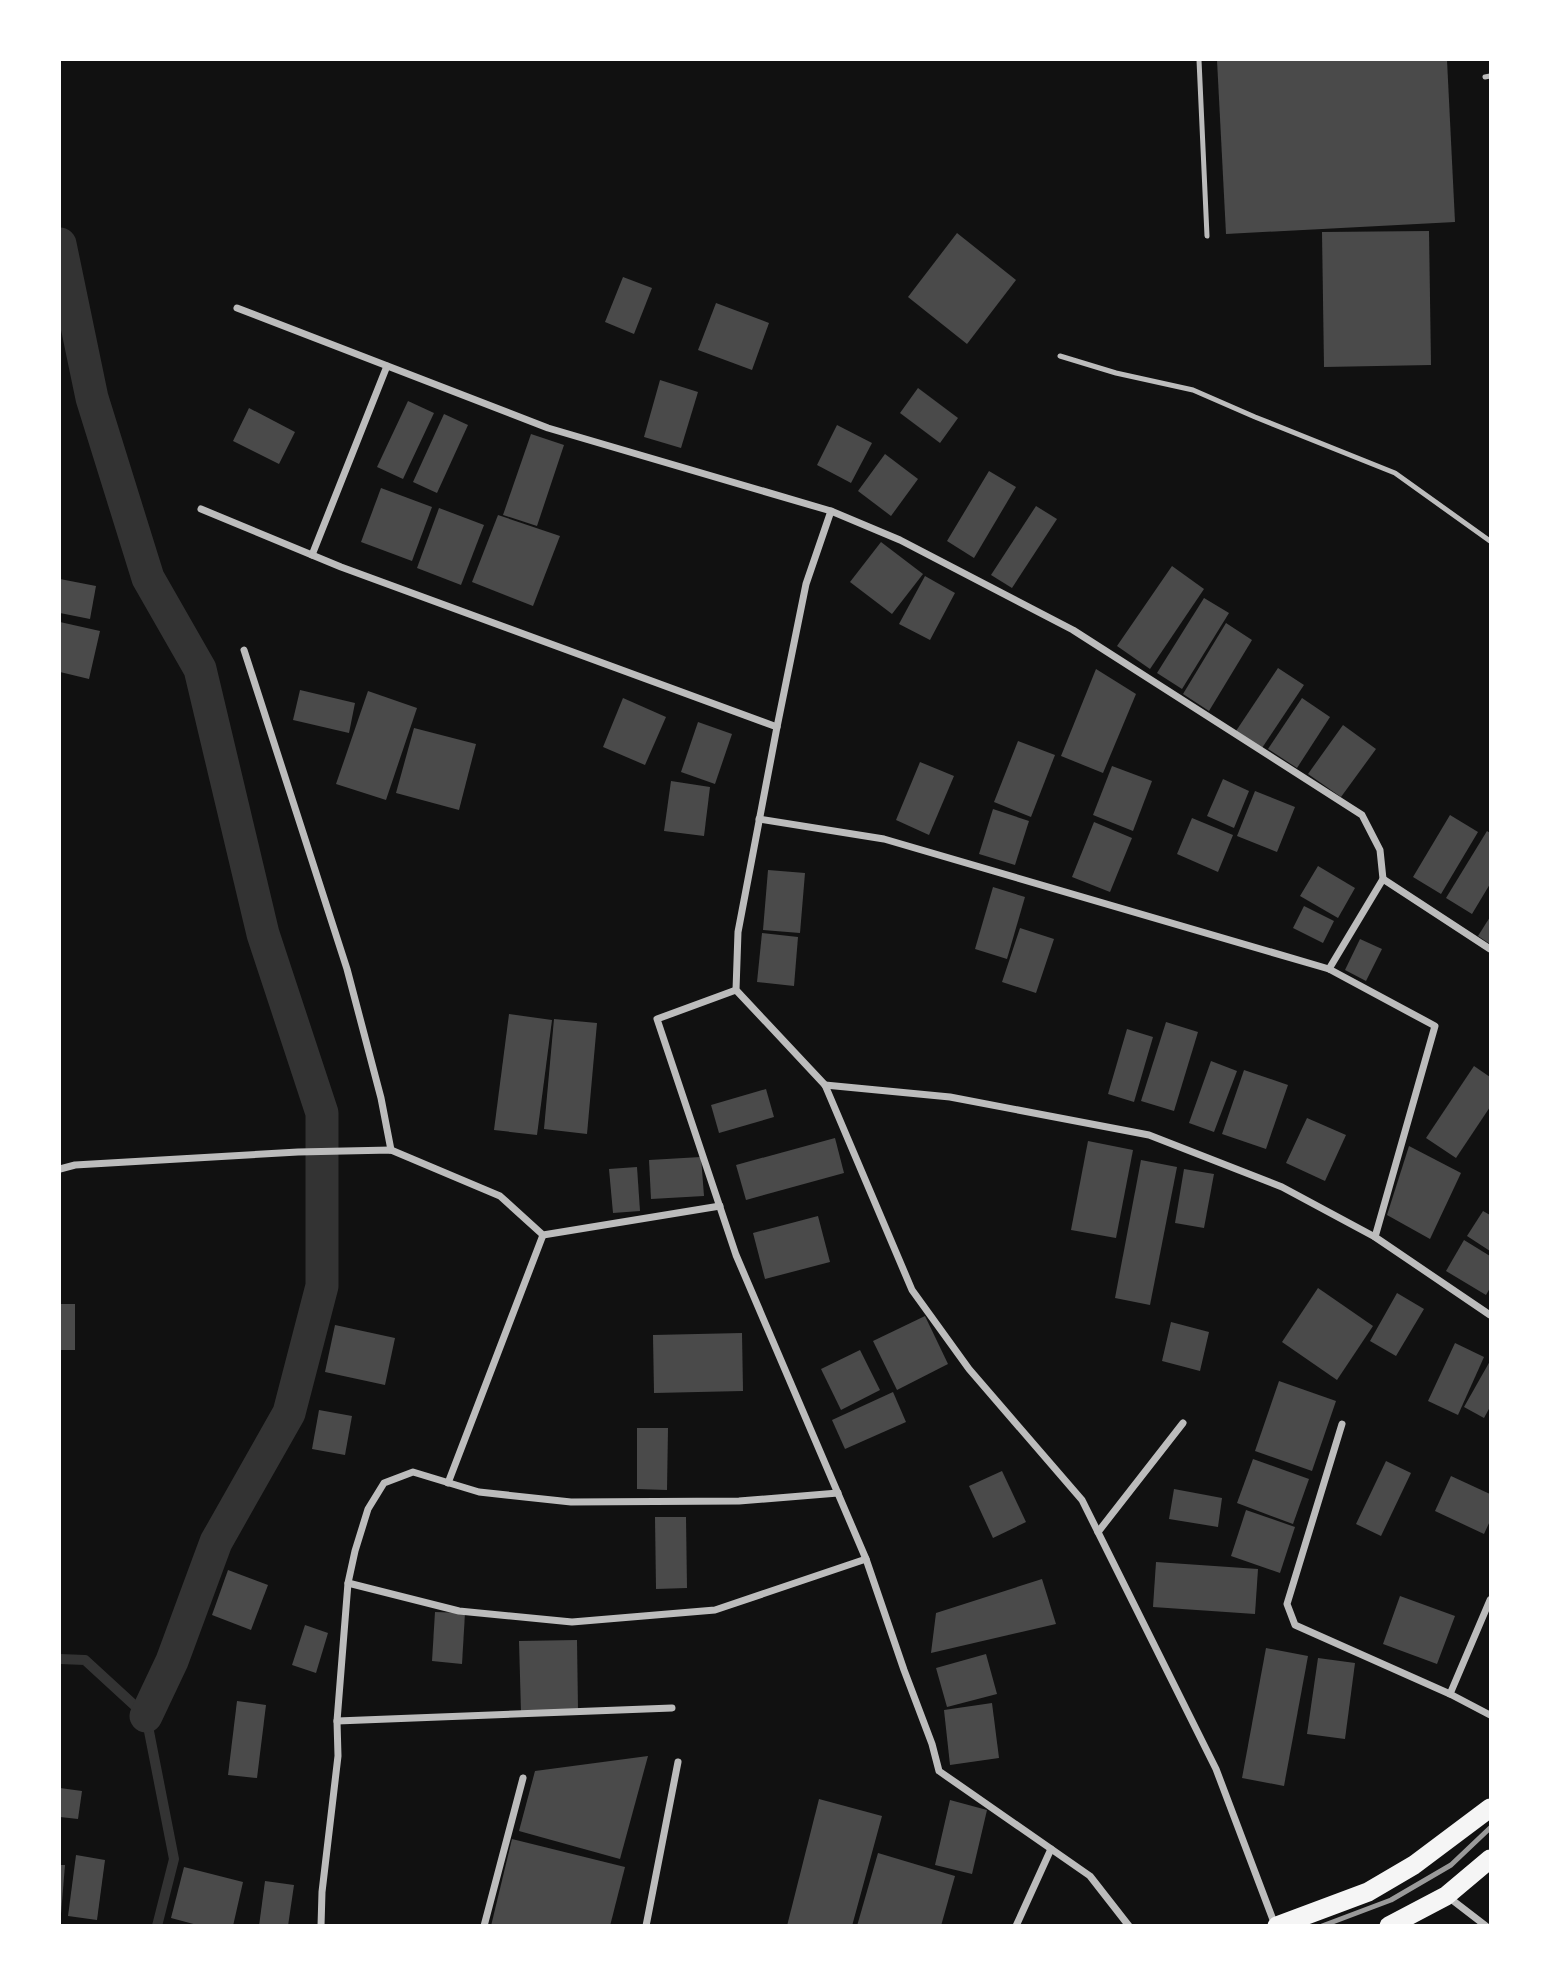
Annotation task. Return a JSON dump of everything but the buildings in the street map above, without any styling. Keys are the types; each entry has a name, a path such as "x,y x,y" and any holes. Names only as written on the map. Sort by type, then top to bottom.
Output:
{"highway":[{"path":"1276,1926 1368,1892 1414,1865 1490,1808"},
{"path":"1389,1926 1446,1896 1490,1859"}],"street":[{"path":"237,308 548,428 831,511 900,540 1073,630 1362,815 1380,849 1382,879 1329,969"},
{"path":"312,555 387,366"},
{"path":"201,509 312,555 777,727"},
{"path":"831,511 806,584 777,727 738,932 736,990 825,1085 912,1290 969,1369 1082,1500 1216,1769 1276,1926"},
{"path":"244,650 346,969 381,1098 391,1150"},
{"path":"759,819 884,839 1329,969 1435,1026 1375,1237"},
{"path":"1382,879 1490,949"},
{"path":"736,990 657,1019 736,1255 866,1559 940,1771 1090,1876 1129,1926"},
{"path":"825,1085 950,1097 1149,1135 1282,1187 1375,1237 1490,1315"},
{"path":"60,1169 298,1152 391,1150 500,1196 543,1235"},
{"path":"543,1235 720,1206"},
{"path":"447,1483 543,1235"},
{"path":"1098,1532 1183,1423"},
{"path":"1342,1424 1287,1605 1295,1625 1450,1694 1490,1715"},
{"path":"321,1926 322,1892 338,1756 337,1721 348,1583 368,1509 384,1483 413,1472 479,1492 571,1502 739,1502 838,1493"},
{"path":"348,1583 459,1611 572,1622 715,1610 866,1559"},
{"path":"1450,1694 1490,1600"},
{"path":"337,1721 672,1708"},
{"path":"646,1926 678,1762"},
{"path":"484,1926 523,1778"},
{"path":"1016,1926 1051,1849"},
{"path":"1446,1896 1486,1926"}],"lane":[{"path":"1199,60 1207,236"},
{"path":"1060,356 1116,373 1193,390 1395,472 1490,541"}],"waterway":[{"path":"60,244 92,398 148,578 200,669 263,934 322,1113 322,1286 289,1413 216,1542 172,1661 146,1716"},
{"path":"60,1659 85,1660 146,1716 174,1859 157,1926"}],"railway":[{"path":"1322,1926 1391,1900 1451,1865 1490,1828"}]}
